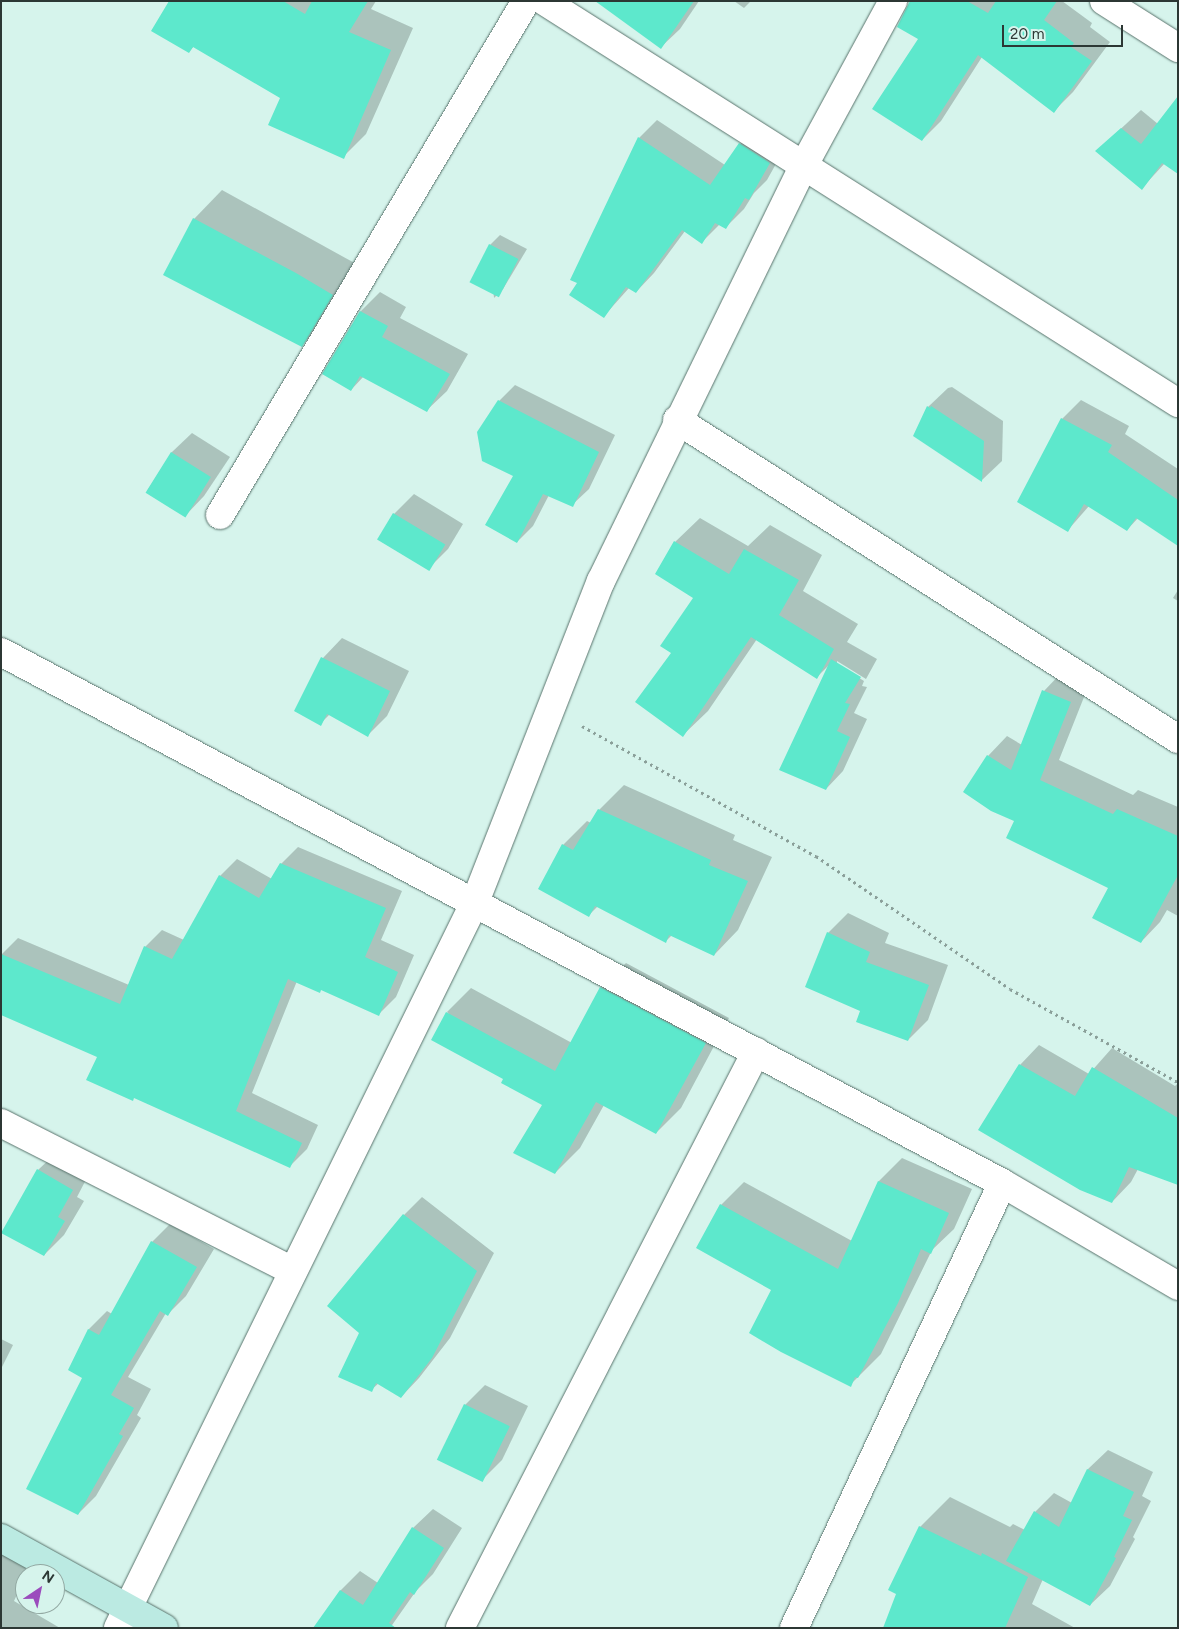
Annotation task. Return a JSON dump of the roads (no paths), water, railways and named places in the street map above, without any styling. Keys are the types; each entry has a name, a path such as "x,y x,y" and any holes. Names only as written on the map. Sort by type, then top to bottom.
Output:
{"main road":[{"path":"1,1538 123,1617 164,1628"}],"street":[{"path":"220,515 526,1"},
{"path":"544,1 1178,403"},
{"path":"123,1617 475,902 601,581 677,420 804,166 893,1"},
{"path":"1104,1 1178,48"},
{"path":"677,420 1178,739"},
{"path":"1,652 1002,1183 1178,1286"},
{"path":"460,1628 756,1052"},
{"path":"1,1123 293,1271"},
{"path":"794,1628 1002,1183"}]}
